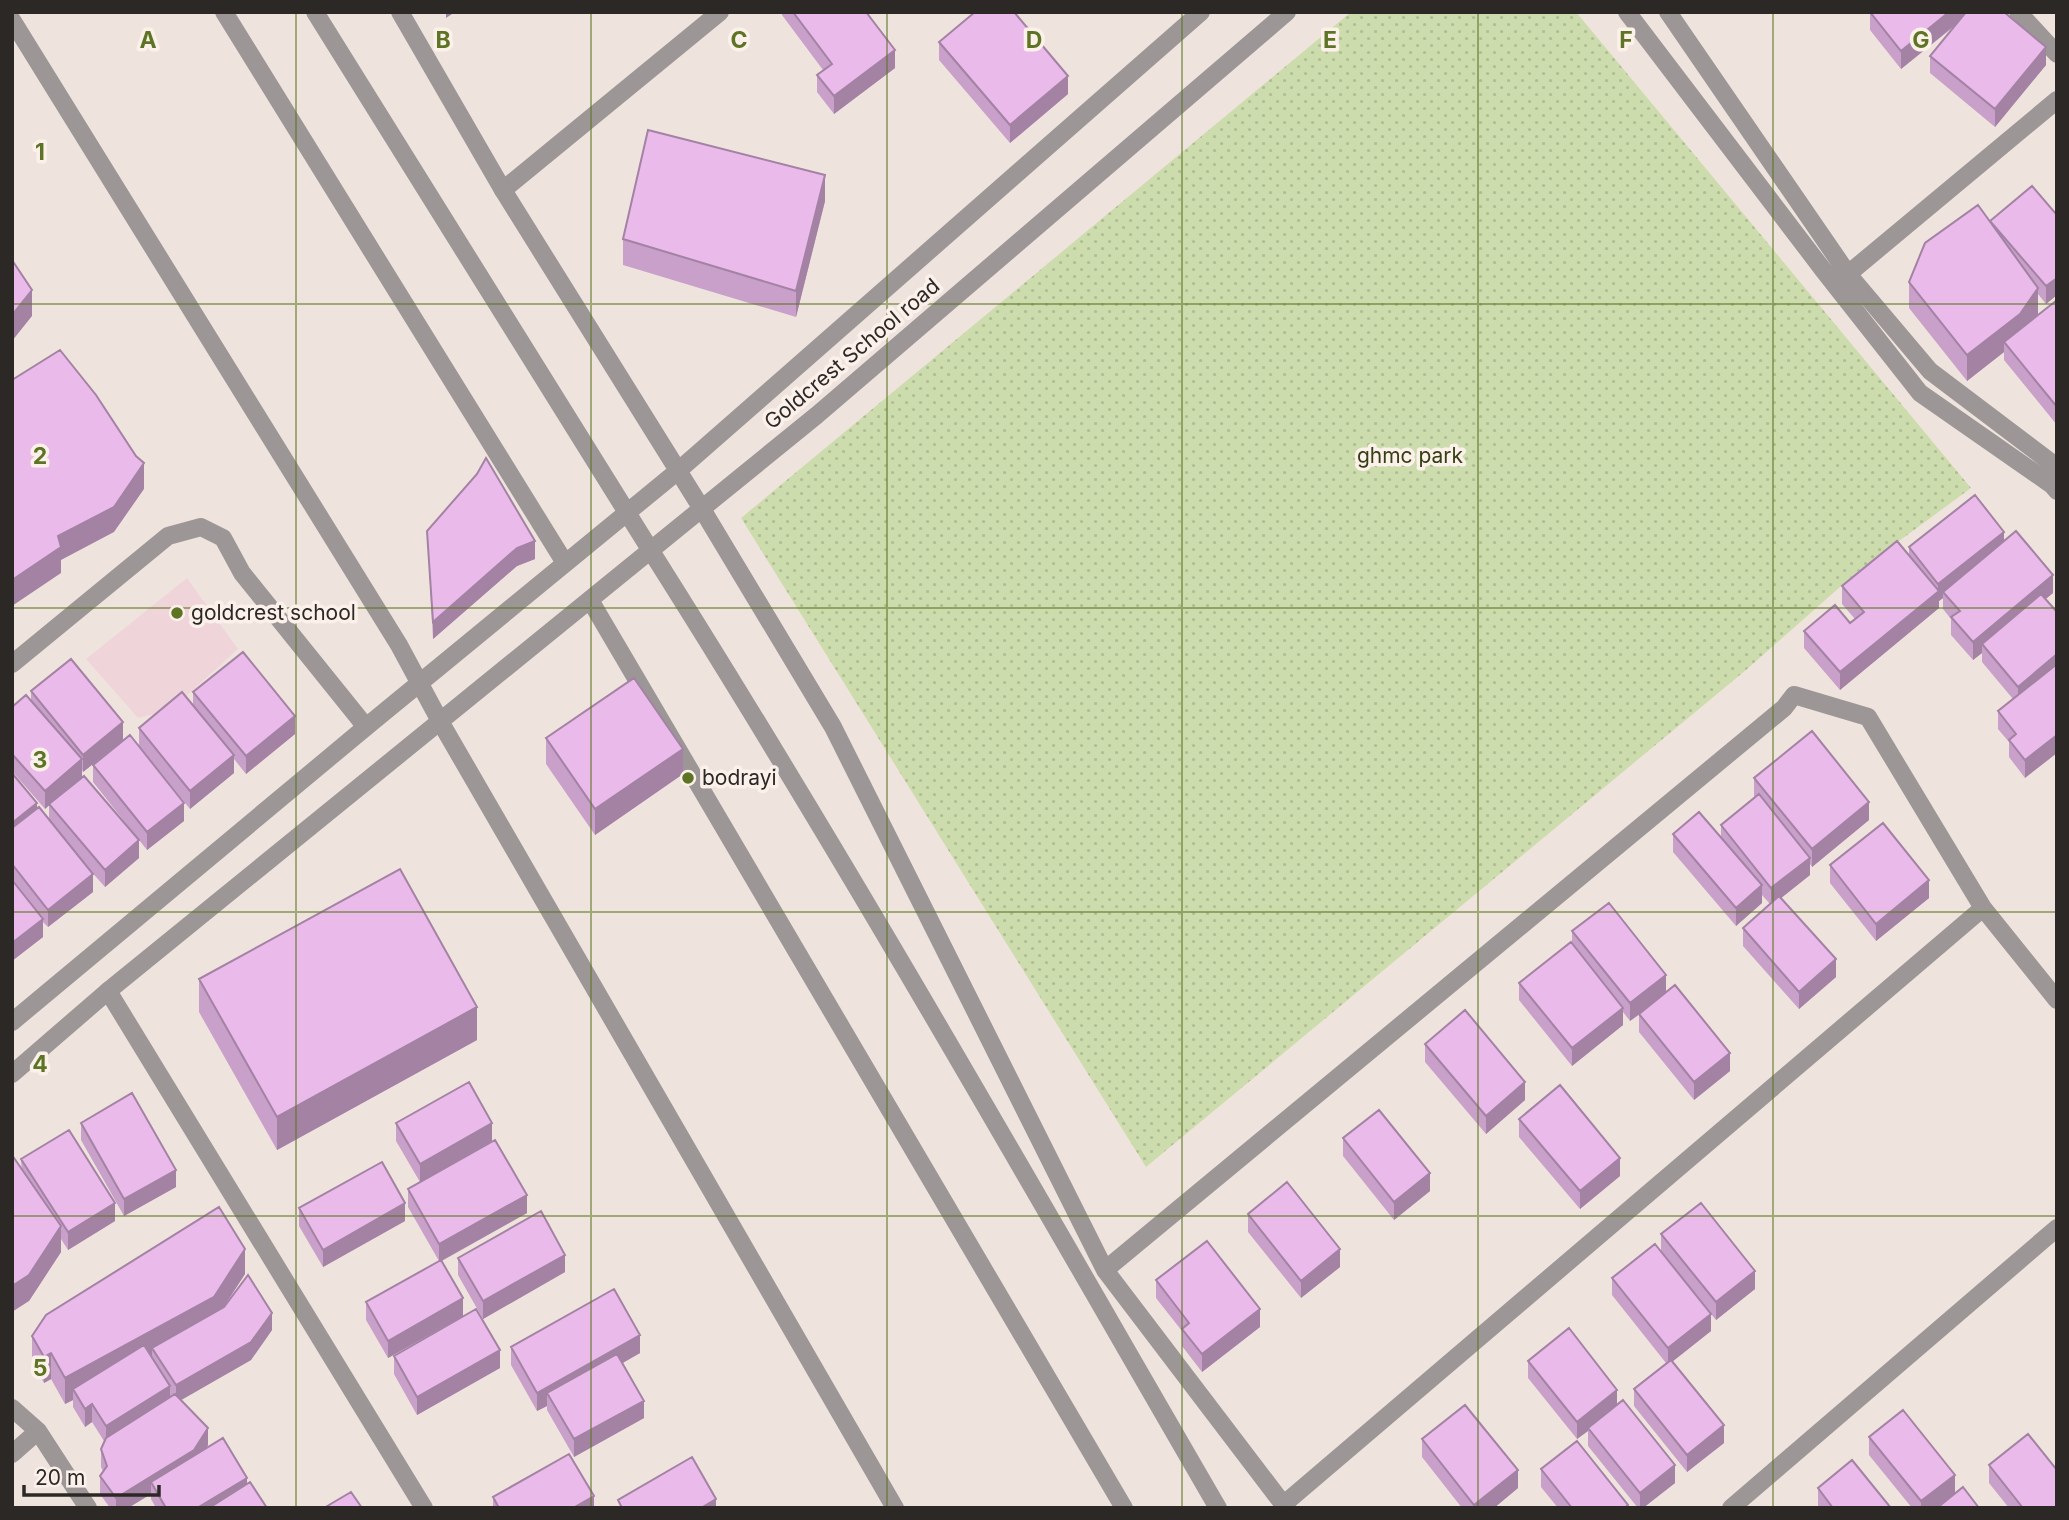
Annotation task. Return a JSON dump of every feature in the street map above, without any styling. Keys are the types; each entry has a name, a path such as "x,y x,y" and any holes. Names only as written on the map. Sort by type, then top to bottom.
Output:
{"street":[{"path":"224,12 565,563"},
{"path":"315,12 736,687 881,928 1218,1508"},
{"path":"400,12 503,190 679,470 833,727 1105,1270 1285,1506 1983,908"},
{"path":"503,190 720,12"},
{"name":"Goldcrest School road","path":"12,1022 679,470 1201,12"},
{"name":"Goldcrest School road","path":"12,1074 108,991 817,415 1287,12"},
{"path":"1627,12 1920,393 2057,491"},
{"path":"1668,12 1848,274 1930,371 2057,467"},
{"path":"2018,12 2057,54"},
{"path":"12,20 399,645 441,723 895,1508"},
{"path":"1848,274 2057,100"},
{"path":"12,664 168,536 201,527 223,538 242,573 366,727"},
{"path":"590,600 1124,1508"},
{"path":"1105,1270 1773,717 1794,695 1868,717 1983,908 2057,1000"},
{"path":"108,991 424,1508"},
{"path":"1731,1508 2057,1228"},
{"path":"12,1408 38,1431 88,1508"},
{"path":"12,1454 38,1431"}],"shaded area":[{"name":"goldcrest school","path":"187,578 238,649 171,710 138,718 86,659"}],"green space":[{"name":"ghmc park","path":"1351,12 1576,12 1971,488 1857,572 1746,670 1146,1167 741,518"}],"building":[{"path":"793,12 866,12 895,50 834,96 817,75 832,64"},
{"path":"975,12 1014,12 1068,76 1010,125 939,42"},
{"path":"1870,12 1949,12 1901,51"},
{"path":"1966,12 2004,12 2046,47 1995,109 1930,56"},
{"path":"648,130 825,175 796,291 623,239"},
{"path":"2032,186 2057,215 2057,278 2046,286 1990,221"},
{"path":"1978,205 2038,288 2020,314 1967,355 1909,282 1925,243"},
{"path":"12,260 32,290 12,315"},
{"path":"2057,300 2057,407 2004,342"},
{"path":"60,350 96,395 136,456 144,463 114,507 58,536 61,547 12,580 12,380"},
{"path":"486,458 535,541 517,548 433,622 427,531 477,474"},
{"path":"1975,495 2004,532 1938,584 1909,547"},
{"path":"2016,531 2053,575 1973,642 1951,617 1960,611 1943,592"},
{"path":"1897,541 1939,591 1840,672 1804,631 1835,605 1850,623 1864,612 1842,586"},
{"path":"2041,594 2057,612 2057,654 2018,687 1982,644"},
{"path":"243,652 295,716 246,756 193,692"},
{"path":"71,659 123,722 83,755 31,691"},
{"path":"2057,664 2057,735 2025,760 2009,740 2016,734 1998,711"},
{"path":"634,678 683,749 595,809 546,738"},
{"path":"182,692 234,755 190,791 139,728"},
{"path":"26,695 82,759 45,791 12,754 12,707"},
{"path":"1812,731 1869,802 1812,849 1754,778"},
{"path":"130,735 184,803 147,832 93,765"},
{"path":"12,773 37,803 12,823"},
{"path":"84,776 139,840 105,870 49,804"},
{"path":"1759,794 1810,858 1771,888 1721,825"},
{"path":"39,807 93,874 48,910 12,864 12,828"},
{"path":"1699,812 1762,885 1736,908 1673,834"},
{"path":"1883,823 1929,880 1876,924 1830,865"},
{"path":"400,869 477,1007 277,1117 199,979"},
{"path":"12,880 43,919 12,943"},
{"path":"1779,896 1836,959 1799,992 1743,928"},
{"path":"1609,903 1666,975 1630,1003 1572,931"},
{"path":"1571,942 1623,1008 1572,1048 1519,983"},
{"path":"1675,985 1730,1053 1694,1082 1639,1014"},
{"path":"1465,1010 1525,1082 1486,1116 1425,1044"},
{"path":"469,1082 492,1123 420,1164 396,1123"},
{"path":"1560,1085 1620,1158 1580,1191 1519,1119"},
{"path":"132,1093 176,1170 124,1199 81,1123"},
{"path":"1379,1110 1430,1173 1394,1202 1343,1138"},
{"path":"69,1130 115,1203 68,1232 21,1159"},
{"path":"495,1140 527,1195 439,1244 408,1189"},
{"path":"12,1155 61,1226 29,1275 12,1286"},
{"path":"382,1162 405,1203 323,1250 299,1208"},
{"path":"1287,1182 1340,1249 1301,1281 1248,1214"},
{"path":"1701,1203 1755,1271 1716,1302 1661,1234"},
{"path":"219,1207 245,1249 214,1297 65,1378 51,1353 44,1357 32,1336 46,1315"},
{"path":"541,1211 565,1255 483,1301 458,1258"},
{"path":"1207,1241 1260,1309 1202,1354 1182,1329 1189,1323 1156,1280"},
{"path":"1655,1244 1711,1314 1668,1348 1612,1278"},
{"path":"441,1260 463,1298 388,1341 366,1302"},
{"path":"248,1275 272,1313 251,1342 176,1385 152,1348 224,1307"},
{"path":"614,1289 640,1335 537,1393 511,1347"},
{"path":"476,1309 500,1350 417,1397 394,1356"},
{"path":"1569,1328 1617,1390 1577,1422 1528,1361"},
{"path":"144,1345 170,1386 106,1426 92,1404 85,1409 73,1389"},
{"path":"617,1354 644,1401 574,1439 547,1393"},
{"path":"1671,1360 1724,1425 1687,1455 1634,1389"},
{"path":"175,1394 208,1428 194,1450 116,1498 100,1476 107,1466 101,1449 106,1438"},
{"path":"1623,1400 1675,1465 1640,1493 1588,1428"},
{"path":"1465,1405 1518,1470 1474,1505 1422,1439"},
{"path":"1903,1410 1955,1475 1921,1501 1869,1437"},
{"path":"2028,1434 2057,1470 2057,1508 2023,1508 1989,1465"},
{"path":"223,1438 247,1478 197,1508 166,1508 151,1482"},
{"path":"1577,1441 1628,1505 1625,1508 1572,1508 1541,1469"},
{"path":"569,1454 594,1496 573,1508 499,1508 493,1497"},
{"path":"692,1457 716,1499 701,1508 622,1508 618,1500"},
{"path":"1852,1460 1891,1508 1833,1508 1818,1488"},
{"path":"250,1482 267,1508 209,1508"},
{"path":"1963,1487 1979,1508 1937,1508"},
{"path":"351,1492 362,1508 324,1508"}],"place":[{"name":"goldcrest school","path":"177,613"},
{"name":"bodrayi","path":"688,778"}]}
